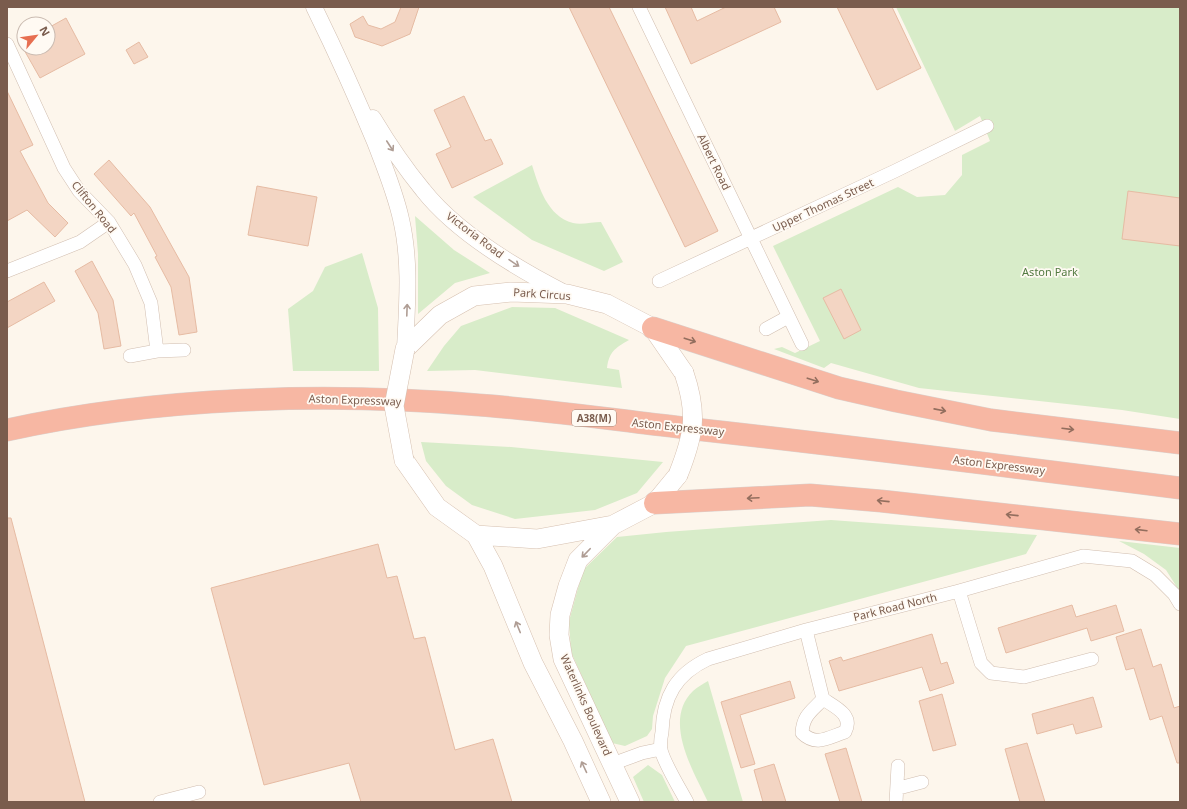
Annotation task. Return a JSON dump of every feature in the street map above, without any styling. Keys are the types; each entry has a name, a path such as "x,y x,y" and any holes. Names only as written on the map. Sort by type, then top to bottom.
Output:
{"highway":[{"path":"652,328 839,388 896,401 991,420 1180,443"},
{"name":"Aston Expressway","path":"7,430 37,423 165,405 324,398 470,404 786,439 1180,488"},
{"path":"656,503 810,495 881,501 1180,534"}],"main road":[{"name":"Park Circus","path":"405,349 440,315 474,296 511,292 567,294 607,304 652,328 684,373 689,389 693,421 686,456 678,475 656,503 613,525 537,539 476,535"},
{"path":"405,349 394,406 404,460 437,507 476,535 493,566 532,663 573,741 601,802"},
{"name":"Waterlinks Boulevard","path":"613,525 578,560 568,586 560,615 559,635 564,659 630,802"}],"street":[{"name":"Victoria Road","path":"314,7 348,77 394,191 402,220 408,288 405,349"},
{"name":"Albert Road","path":"639,7 802,344"},
{"name":"Clifton Road","path":"7,44 64,168 79,191 109,222 135,265 151,303 157,351"},
{"name":"Victoria Road","path":"348,77 391,147 423,191 452,220 532,276 567,294"},
{"name":"Upper Thomas Street","path":"659,281 987,126"},
{"path":"7,271 80,242 109,222"},
{"path":"766,329 788,317"},
{"path":"130,356 157,351 184,350"},
{"name":"Park Road North","path":"661,749 662,715 671,691 680,678 693,666 708,659 806,630 959,591 1083,556 1132,561 1155,575 1174,594 1180,604"},
{"path":"959,591 981,663 991,673 1024,677 1092,659"},
{"path":"806,630 824,699"},
{"path":"612,764 642,753 661,749 687,802"},
{"path":"896,802 898,788 898,766"},
{"path":"898,788 922,782"},
{"path":"160,802 199,792"}],"green space":[{"name":"Aston Park","path":"896,7 1180,7 1180,419 1122,410 919,388 831,363 824,368 774,349 782,347 795,353 820,341 773,246 898,187 917,197 945,195 962,175 962,155 990,141 980,116 955,131"},
{"path":"532,165 541,191 550,207 564,219 576,224 601,222 623,262 604,271 532,240 473,197"},
{"path":"415,216 454,250 490,273 455,283 418,314 418,254"},
{"path":"362,253 378,308 379,371 293,371 288,309 313,291 325,267"},
{"path":"512,307 555,308 629,340 611,354 607,368 619,370 622,388 475,370 427,371 444,346 461,326"},
{"path":"421,442 511,447 663,462 637,493 595,510 515,519 472,505 446,486 426,461"},
{"path":"831,520 1037,535 1026,554 686,646 665,678 653,716 652,729 647,736 625,746 612,743 571,652 569,621 583,570 617,537"},
{"path":"1119,541 1180,548 1180,592 1166,570 1144,554"},
{"path":"708,681 743,802 708,802 689,762 684,746 680,731 680,717 684,703 693,691"},
{"path":"648,765 662,775 675,802 644,802 633,777"}],"building":[{"path":"401,7 419,7 410,34 382,46 355,37 350,24 363,16 368,25 381,29 395,22"},
{"path":"569,7 609,7 718,231 685,247"},
{"path":"665,7 691,7 697,21 726,7 774,7 781,22 691,64"},
{"path":"837,7 892,7 921,68 877,90"},
{"path":"66,18 85,54 40,78 28,56 56,56 56,24"},
{"path":"139,42 148,57 134,64 126,50"},
{"path":"7,91 33,145 20,151 48,203 68,223 55,237 27,210 7,221"},
{"path":"464,96 485,141 491,139 503,164 452,188 436,154 451,147 434,110"},
{"path":"109,160 150,207 189,277 197,332 179,335 171,287 155,257 157,256 134,213 131,216 94,174"},
{"path":"257,186 317,197 308,246 248,235"},
{"path":"1128,191 1180,198 1180,246 1122,239"},
{"path":"92,261 113,300 121,346 104,349 98,313 75,271"},
{"path":"44,282 55,301 7,328 7,302"},
{"path":"841,289 861,330 844,339 823,298"},
{"path":"7,518 11,518 85,802 7,802"},
{"path":"378,544 387,578 397,576 414,639 425,637 455,750 493,739 512,802 361,802 349,763 264,785 211,588"},
{"path":"1072,605 1076,617 1116,605 1124,631 1091,641 1087,628 1006,653 998,628"},
{"path":"1141,629 1153,667 1161,664 1174,708 1180,706 1180,763 1177,763 1162,716 1150,720 1134,668 1126,670 1116,637"},
{"path":"932,634 941,664 947,662 954,683 930,691 922,667 839,691 829,661 841,657 843,661"},
{"path":"790,681 795,698 740,715 755,764 741,768 721,702"},
{"path":"942,694 956,745 933,751 919,701"},
{"path":"1093,697 1102,727 1076,734 1073,724 1037,734 1032,714"},
{"path":"1027,743 1045,802 1020,802 1005,749"},
{"path":"846,748 862,802 840,802 825,754"},
{"path":"774,764 786,802 763,802 754,770"}]}
